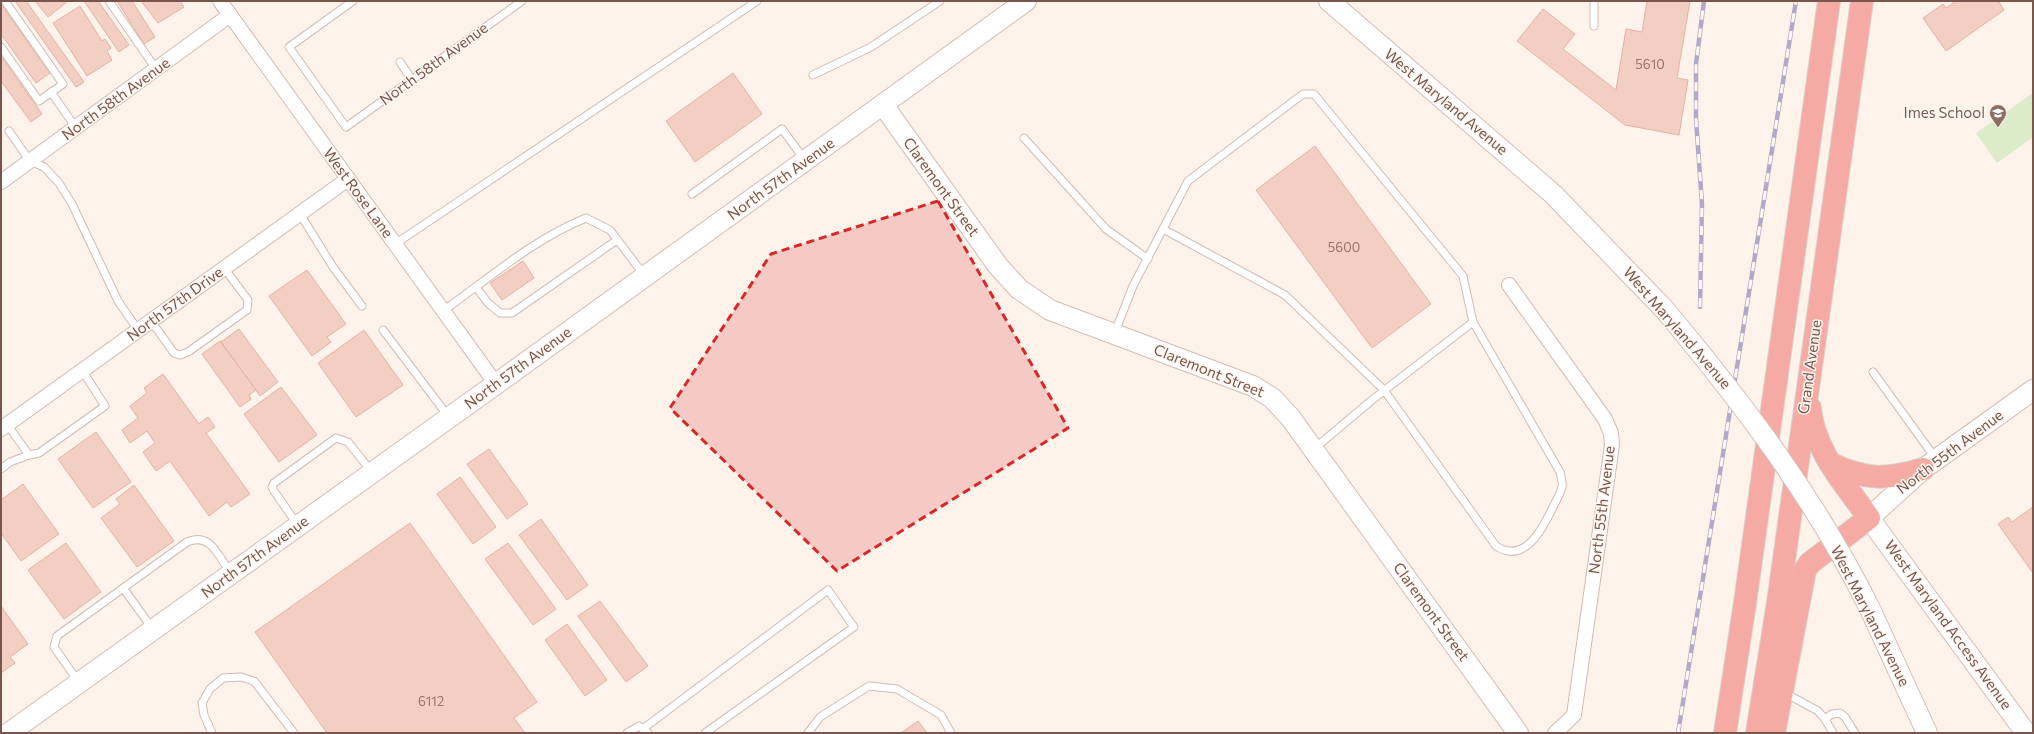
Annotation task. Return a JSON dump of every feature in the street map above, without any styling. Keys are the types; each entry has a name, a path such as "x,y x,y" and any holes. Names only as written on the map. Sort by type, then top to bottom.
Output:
{"highway":[{"name":"Grand Avenue","path":"1725,733 1746,595 1829,1"},
{"name":"Grand Avenue","path":"1757,733 1778,603 1862,1"},
{"path":"1774,733 1783,693 1802,576 1810,563 1869,518 1820,448 1814,430 1808,381"},
{"path":"1831,464 1849,472 1874,478 1899,476 1930,464"}],"street":[{"name":"West Rose Lane","path":"220,1 496,384"},
{"name":"North 57th Avenue","path":"9,733 373,473 1026,1"},
{"name":"West Maryland Avenue","path":"1329,1 1561,201 1664,309 1739,402 1779,455 1856,580 1927,733"},
{"name":"North 58th Avenue","path":"1,182 230,16"},
{"name":"Claremont Street","path":"882,105 998,266 1019,289 1050,310 1253,386 1272,398 1290,417 1518,733"},
{"name":"North 57th Drive","path":"4,426 348,179"},
{"name":"North 55th Avenue","path":"1509,285 1605,419 1611,433 1612,445 1574,715 1555,733"},
{"name":"North 55th Avenue","path":"1869,518 1930,464 2033,390"},
{"name":"West Maryland Access Avenue","path":"1869,518 2026,733"}],"lane":[{"path":"1,47 39,101 63,84 5,1"},
{"path":"108,1 156,69"},
{"name":"North 58th Avenue","path":"353,1 289,48 346,126 522,1"},
{"path":"396,244 757,1"},
{"path":"812,75 871,47 940,1"},
{"path":"1594,1 1594,26"},
{"path":"400,62 412,80"},
{"path":"51,92 76,128"},
{"path":"1115,334 1133,286 1188,181 1303,94 1314,94 1463,276 1473,322 1560,472 1563,486 1542,531 1529,544 1517,550 1504,552 1496,546 1384,390 1285,295 1163,229"},
{"path":"692,194 782,129 805,161"},
{"path":"9,131 30,160 44,166 59,183 72,204 118,301 138,330"},
{"path":"1024,138 1106,229 1148,259"},
{"path":"300,214 333,267 362,306"},
{"path":"443,311 535,245 566,226 586,218 610,230 646,276"},
{"path":"476,287 488,303 500,313 512,313 617,240"},
{"path":"151,321 174,353 180,355 188,352 247,310 248,300 224,268"},
{"path":"1313,450 1384,390 1473,322"},
{"path":"383,330 449,418"},
{"path":"1,469 10,462 39,452 105,406 82,370"},
{"path":"1873,372 1930,464"},
{"path":"4,426 29,455"},
{"path":"298,526 272,487 274,483 336,438 348,442 373,473"},
{"path":"79,683 54,647 56,636 187,542 196,538 208,542 231,574"},
{"path":"123,588 153,630"},
{"path":"628,733 639,726 646,731 828,590 854,627 705,733"},
{"path":"212,733 204,715 202,703 210,689 223,678 240,677 254,681 294,733"},
{"path":"808,733 820,717 869,686 897,690 941,715 951,733"},
{"path":"1783,693 1818,711 1825,718 1833,733"},
{"path":"1825,718 1832,714 1840,713 1845,717 1855,733"}],"highlighted area":[{"path":"938,201 1068,428 837,571 670,408 771,254"}],"green space":[{"path":"2033,93 2033,137 1997,163 1976,133"}],"building":[{"path":"15,1 26,1 84,82 76,87"},
{"path":"35,1 68,1 48,17"},
{"path":"84,1 98,1 129,45 119,52"},
{"path":"117,1 132,1 155,37 144,44"},
{"path":"141,1 180,1 184,7 158,23"},
{"path":"1647,1 1690,1 1677,78 1688,80 1679,135 1625,125 1517,41 1543,9 1575,34 1563,49 1616,90 1626,29 1642,32"},
{"path":"1956,1 2001,1 1999,2 2004,10 1946,51 1923,18 1943,4 1946,8"},
{"path":"1,4 50,73 36,83 1,34"},
{"path":"80,6 102,41 105,39 111,48 107,51 112,60 87,76 53,23"},
{"path":"1,56 42,114 31,122 1,81"},
{"path":"733,73 762,114 695,162 666,121"},
{"path":"1315,146 1431,304 1372,348 1256,190"},
{"path":"523,261 534,278 502,300 490,283"},
{"path":"307,270 346,324 327,337 331,342 312,356 269,296"},
{"path":"239,329 278,382 260,396 221,342"},
{"path":"364,330 403,385 356,417 318,363"},
{"path":"220,341 256,390 249,395 251,399 240,407 202,354"},
{"path":"163,374 199,424 208,417 215,427 206,433 250,494 231,507 227,502 209,516 170,461 156,471 143,452 155,443 147,431 130,443 122,430 138,418 130,406 147,393 144,388"},
{"path":"281,387 317,435 279,462 244,414"},
{"path":"96,432 131,482 93,508 58,459"},
{"path":"489,449 528,504 507,519 467,464"},
{"path":"460,477 496,527 473,544 437,494"},
{"path":"23,484 59,534 21,561 1,533 1,500"},
{"path":"134,485 174,541 137,567 101,518 120,504 116,499"},
{"path":"2033,507 2033,573 1998,524 2008,517 2012,522"},
{"path":"541,519 588,585 567,600 519,535"},
{"path":"410,523 537,702 514,718 525,733 327,733 255,632"},
{"path":"66,543 101,592 64,619 28,570"},
{"path":"508,543 556,609 533,625 485,559"},
{"path":"600,601 648,666 626,682 578,616"},
{"path":"1,606 28,644 10,657 15,663 1,673"},
{"path":"567,624 607,680 585,696 545,640"},
{"path":"918,721 927,733 901,733"}],"railway":[{"path":"1700,307 1702,204 1696,119 1696,64 1704,1"},
{"path":"1678,733 1796,1"}],"place":[{"name":"Imes School","path":"1998,128"}]}
